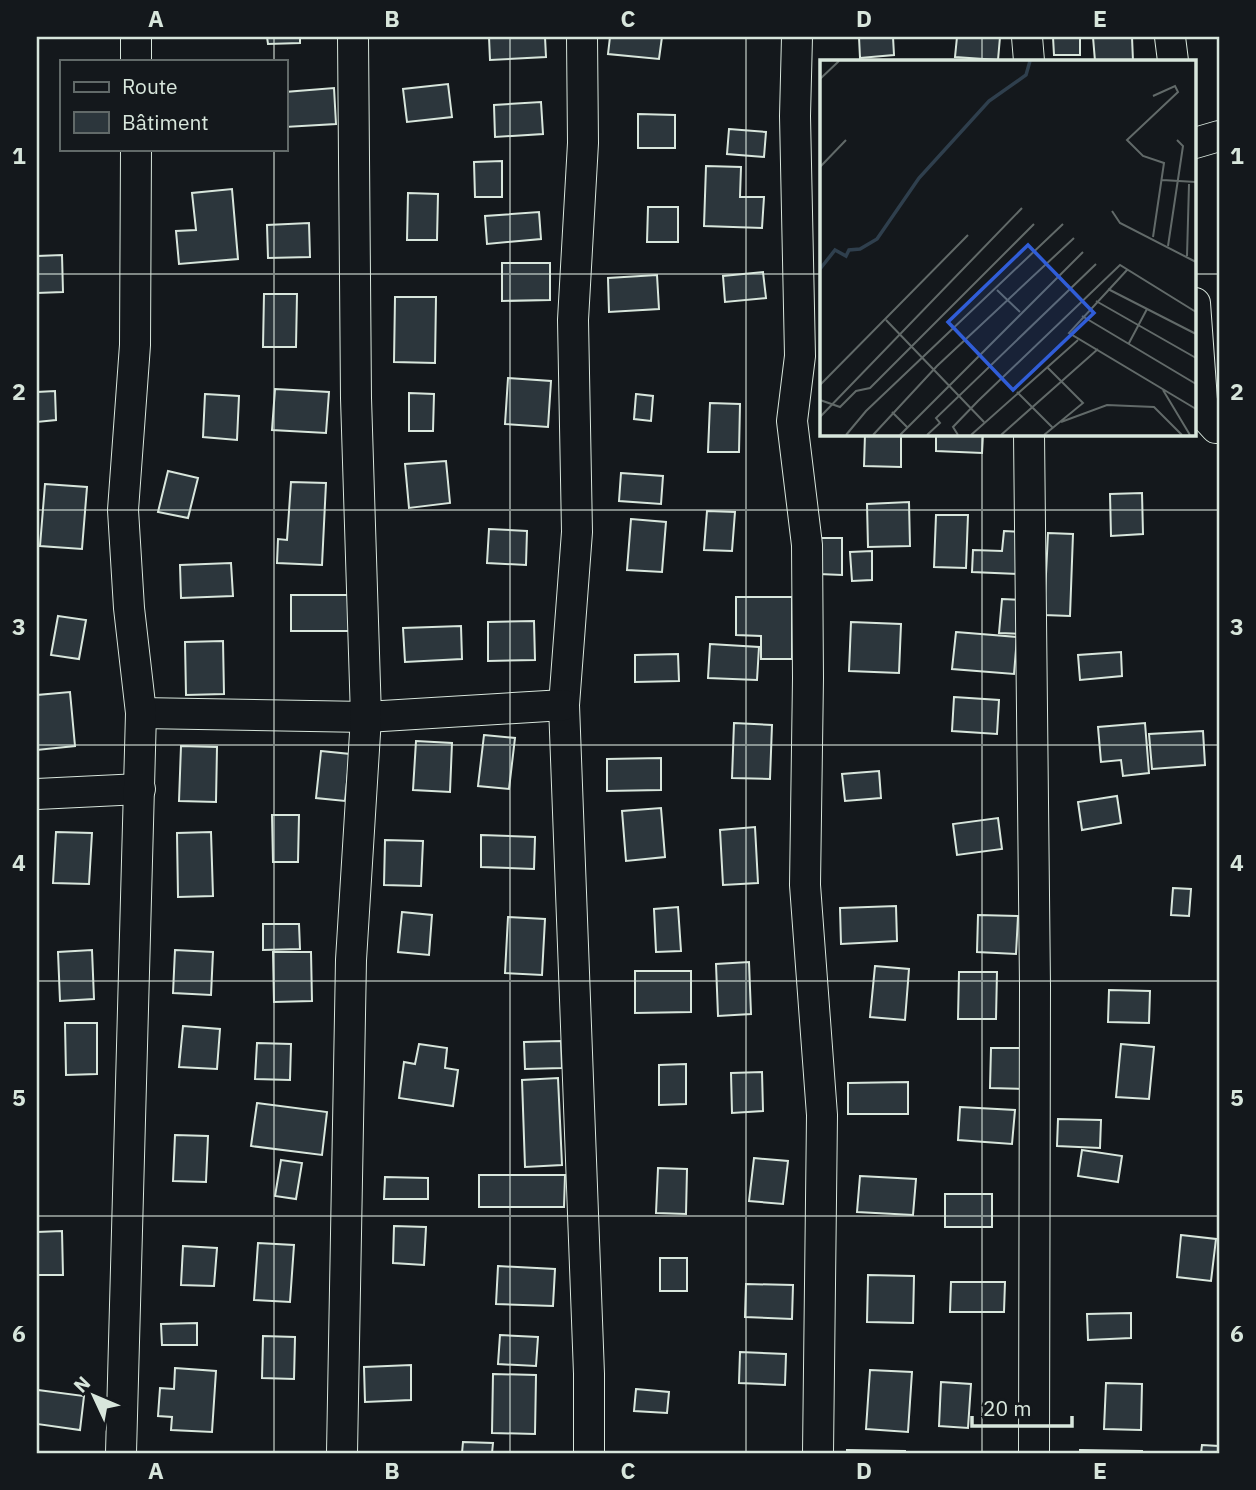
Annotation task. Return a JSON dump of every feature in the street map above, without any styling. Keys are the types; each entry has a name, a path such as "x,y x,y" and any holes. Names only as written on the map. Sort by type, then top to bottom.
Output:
{"street":[{"path":"136,37 136,60"},
{"path":"342,1453 351,960 366,717 356,398 353,37"},
{"path":"582,37 583,143 573,320 578,532 565,705 589,1374 589,1453"},
{"path":"797,37 795,116 800,356 792,421 807,545 805,885 822,1115 818,1453"},
{"path":"1027,37 1029,60"},
{"path":"1170,37 1173,60"},
{"path":"1196,143 1219,136"},
{"path":"121,1453 141,713 128,608 123,510 135,345 136,150"},
{"path":"1196,315 1205,416 1219,428"},
{"path":"1029,436 1035,973 1034,1453"},
{"path":"141,713 366,717 565,705"},
{"path":"37,794 140,789"}],"building":[{"path":"267,37 300,37 300,43 268,44"},
{"path":"489,37 545,37 546,57 490,60"},
{"path":"610,37 662,37 659,59 608,54"},
{"path":"859,37 893,37 894,55 860,58"},
{"path":"957,37 1000,37 998,60 955,57"},
{"path":"1053,37 1080,37 1080,55 1054,55"},
{"path":"1093,37 1132,37 1133,60 1095,60"},
{"path":"448,84 452,117 407,122 403,89"},
{"path":"334,88 336,124 287,127 287,92"},
{"path":"541,102 543,134 495,137 494,105"},
{"path":"638,114 675,115 675,148 638,148"},
{"path":"729,129 766,132 764,157 727,154"},
{"path":"502,161 502,197 475,197 474,162"},
{"path":"706,166 741,167 740,197 764,197 762,228 704,226"},
{"path":"232,189 238,259 179,264 176,231 196,230 192,193"},
{"path":"408,193 438,194 437,240 407,240"},
{"path":"648,207 678,207 678,242 647,242"},
{"path":"539,212 541,239 487,244 485,216"},
{"path":"309,223 310,257 268,258 267,225"},
{"path":"62,255 63,292 37,293 37,256"},
{"path":"502,263 550,263 550,300 502,301"},
{"path":"763,272 766,298 725,302 723,276"},
{"path":"657,275 659,309 609,312 608,278"},
{"path":"264,294 297,294 296,347 263,347"},
{"path":"395,297 436,297 435,363 394,362"},
{"path":"508,378 551,381 548,427 505,424"},
{"path":"275,389 329,392 326,433 272,430"},
{"path":"55,391 56,420 37,422 37,392"},
{"path":"409,393 434,394 433,431 409,431"},
{"path":"205,394 239,396 237,440 203,437"},
{"path":"636,394 653,396 651,421 634,419"},
{"path":"710,403 740,404 739,452 708,452"},
{"path":"865,436 901,436 901,467 864,466"},
{"path":"936,436 983,436 982,453 936,451"},
{"path":"446,461 450,503 409,508 405,464"},
{"path":"168,471 198,478 188,518 158,512"},
{"path":"621,473 663,476 661,504 619,501"},
{"path":"291,482 326,483 322,565 277,563 278,539 287,540"},
{"path":"45,484 87,487 82,549 40,546"},
{"path":"1142,493 1143,534 1111,536 1110,494"},
{"path":"909,502 910,546 868,547 867,504"},
{"path":"707,511 735,512 732,551 704,550"},
{"path":"936,515 968,515 966,568 934,567"},
{"path":"631,519 666,522 662,572 627,570"},
{"path":"489,529 527,531 526,565 487,563"},
{"path":"1004,531 1022,532 1020,574 972,572 973,550 1002,551"},
{"path":"1048,533 1073,534 1070,616 1044,615"},
{"path":"819,538 842,538 842,575 819,574"},
{"path":"872,551 872,580 852,581 850,552"},
{"path":"231,563 233,596 181,598 180,565"},
{"path":"291,595 349,595 349,631 291,631"},
{"path":"736,597 792,597 792,659 761,659 761,636 736,635"},
{"path":"1002,599 1024,600 1021,634 999,633"},
{"path":"58,616 86,620 79,659 51,655"},
{"path":"534,621 535,660 488,661 488,622"},
{"path":"851,622 901,624 899,673 849,671"},
{"path":"461,626 462,659 405,662 403,628"},
{"path":"956,632 1017,637 1014,674 952,669"},
{"path":"223,641 224,694 186,695 185,642"},
{"path":"710,644 759,647 757,680 708,678"},
{"path":"1121,652 1122,676 1080,680 1078,655"},
{"path":"678,654 679,681 635,682 635,655"},
{"path":"70,692 75,746 37,750 37,695"},
{"path":"954,697 999,700 997,734 952,731"},
{"path":"734,723 772,725 770,779 732,778"},
{"path":"1145,723 1149,773 1123,776 1121,760 1101,762 1098,727"},
{"path":"1203,731 1205,765 1152,769 1149,734"},
{"path":"484,735 515,738 509,789 478,786"},
{"path":"416,741 452,743 450,792 413,790"},
{"path":"181,746 217,747 216,802 179,801"},
{"path":"321,751 350,754 345,801 316,798"},
{"path":"661,758 661,790 607,791 607,759"},
{"path":"879,771 881,798 845,801 842,774"},
{"path":"1117,796 1121,823 1082,830 1078,802"},
{"path":"661,808 665,857 626,861 622,811"},
{"path":"272,815 299,815 298,862 273,862"},
{"path":"998,818 1002,849 957,855 953,824"},
{"path":"755,827 758,883 723,885 720,830"},
{"path":"56,832 92,833 89,884 53,883"},
{"path":"211,832 213,896 178,897 177,833"},
{"path":"481,835 535,837 534,869 481,867"},
{"path":"385,840 423,841 421,886 384,885"},
{"path":"1173,888 1191,889 1189,916 1171,915"},
{"path":"896,906 897,941 841,944 840,908"},
{"path":"678,907 681,951 656,952 654,909"},
{"path":"402,912 432,915 429,955 398,952"},
{"path":"978,915 1018,916 1016,954 977,952"},
{"path":"508,917 545,919 542,975 505,973"},
{"path":"263,924 299,924 300,949 263,950"},
{"path":"92,950 94,999 60,1001 58,952"},
{"path":"175,950 213,952 211,995 173,993"},
{"path":"273,952 311,952 312,1001 274,1002"},
{"path":"749,962 751,1014 718,1016 716,964"},
{"path":"875,966 909,969 905,1020 870,1017"},
{"path":"635,971 691,971 691,1012 635,1013"},
{"path":"959,972 997,972 996,1019 958,1019"},
{"path":"1109,990 1150,991 1149,1023 1108,1022"},
{"path":"65,1023 97,1023 97,1074 66,1075"},
{"path":"183,1026 220,1029 217,1069 179,1067"},
{"path":"561,1041 562,1068 525,1069 524,1042"},
{"path":"257,1043 291,1044 290,1080 255,1079"},
{"path":"419,1044 447,1048 445,1068 458,1070 453,1106 399,1098 404,1062 415,1064"},
{"path":"1121,1044 1154,1047 1149,1099 1116,1097"},
{"path":"991,1048 1031,1048 1029,1089 990,1088"},
{"path":"686,1064 686,1104 659,1105 659,1065"},
{"path":"762,1072 763,1111 732,1113 731,1073"},
{"path":"558,1078 562,1165 525,1167 522,1080"},
{"path":"908,1082 908,1114 848,1114 848,1083"},
{"path":"257,1103 327,1112 322,1155 251,1146"},
{"path":"960,1107 1015,1110 1012,1144 958,1140"},
{"path":"1058,1119 1101,1120 1100,1148 1057,1146"},
{"path":"175,1135 208,1136 206,1182 173,1181"},
{"path":"1082,1150 1122,1156 1118,1182 1078,1176"},
{"path":"754,1158 788,1161 783,1204 749,1201"},
{"path":"281,1160 302,1163 296,1199 275,1196"},
{"path":"658,1168 687,1169 686,1214 656,1213"},
{"path":"479,1175 565,1175 564,1207 479,1207"},
{"path":"860,1176 916,1179 913,1215 857,1212"},
{"path":"385,1177 428,1178 428,1199 384,1199"},
{"path":"945,1194 992,1194 992,1227 945,1227"},
{"path":"394,1226 426,1227 424,1265 393,1263"},
{"path":"62,1231 63,1275 37,1275 37,1232"},
{"path":"1181,1235 1216,1239 1211,1281 1177,1277"},
{"path":"258,1243 294,1245 290,1302 254,1300"},
{"path":"183,1246 217,1248 214,1286 181,1285"},
{"path":"660,1258 687,1258 687,1291 660,1291"},
{"path":"498,1266 555,1269 553,1306 496,1304"},
{"path":"868,1275 914,1276 913,1323 867,1322"},
{"path":"951,1282 1005,1282 1004,1312 950,1312"},
{"path":"746,1284 793,1285 792,1319 745,1317"},
{"path":"1131,1313 1131,1338 1088,1340 1087,1314"},
{"path":"197,1323 197,1345 162,1345 161,1324"},
{"path":"500,1335 538,1337 536,1366 498,1364"},
{"path":"263,1336 295,1337 294,1379 262,1378"},
{"path":"740,1352 786,1354 785,1385 739,1383"},
{"path":"411,1365 411,1400 365,1402 364,1367"},
{"path":"175,1368 216,1371 212,1432 171,1430 172,1417 158,1416 160,1388 174,1389"},
{"path":"870,1370 912,1372 908,1432 866,1429"},
{"path":"493,1374 536,1375 535,1434 492,1433"},
{"path":"941,1382 971,1384 968,1428 939,1426"},
{"path":"1106,1383 1142,1384 1141,1430 1104,1429"},
{"path":"636,1389 669,1392 667,1413 634,1411"},
{"path":"38,1390 84,1396 80,1430 37,1424"},
{"path":"463,1442 493,1443 492,1453 462,1453"},
{"path":"1202,1445 1219,1446 1219,1453 1201,1453"},
{"path":"847,1450 905,1451 905,1453 847,1453"},
{"path":"1080,1450 1142,1451 1142,1453 1080,1453"}]}
